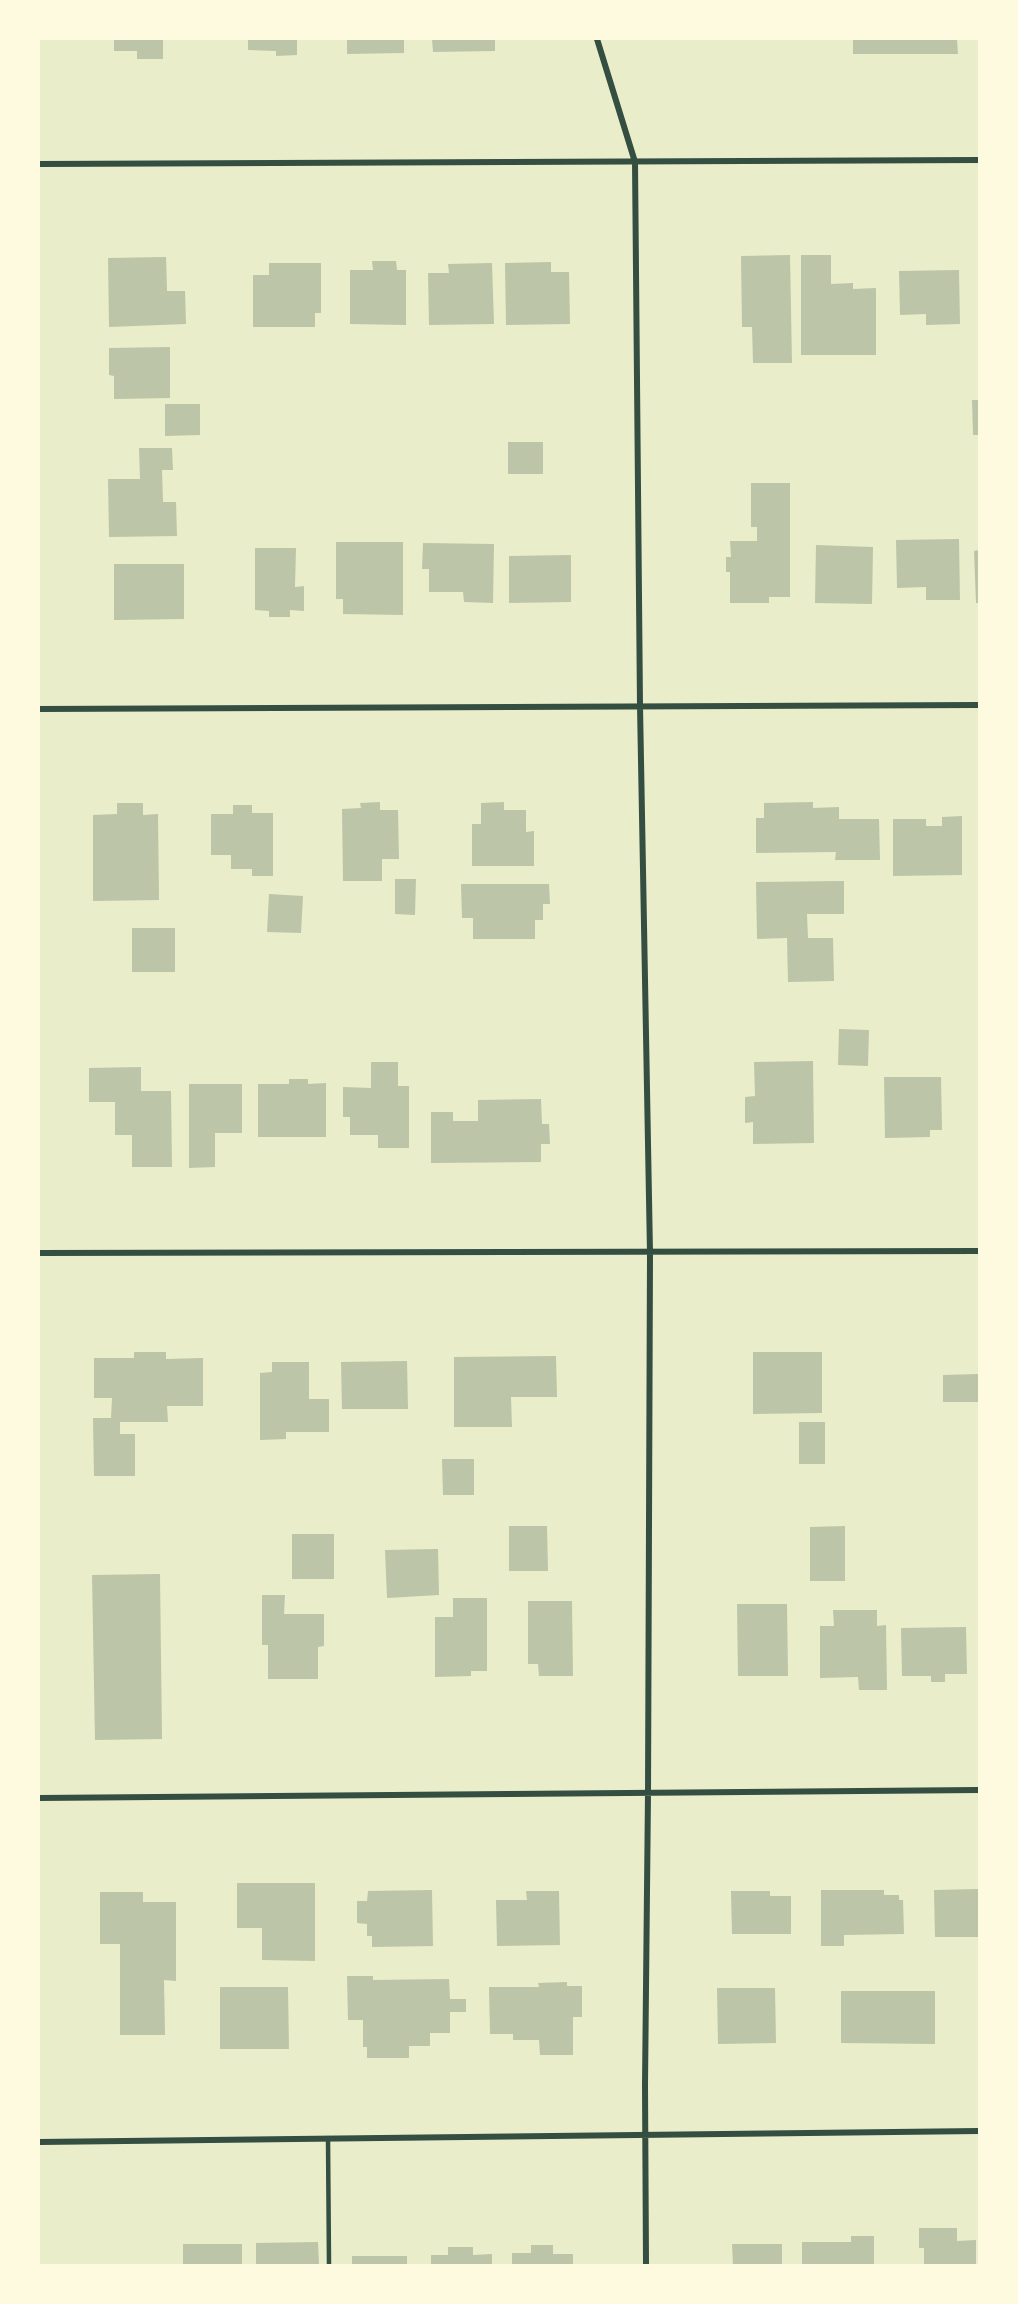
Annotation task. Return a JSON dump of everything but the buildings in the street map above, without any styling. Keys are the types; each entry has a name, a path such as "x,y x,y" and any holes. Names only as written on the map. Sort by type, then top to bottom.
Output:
{"street":[{"path":"597,39 635,162 640,706 650,1253 646,2265"},
{"path":"39,164 979,160"},
{"path":"39,709 979,705"},
{"path":"39,1253 979,1251"},
{"path":"39,1798 979,1790"},
{"path":"39,2142 979,2131"}],"lane":[{"path":"328,2138 329,2265"}]}
